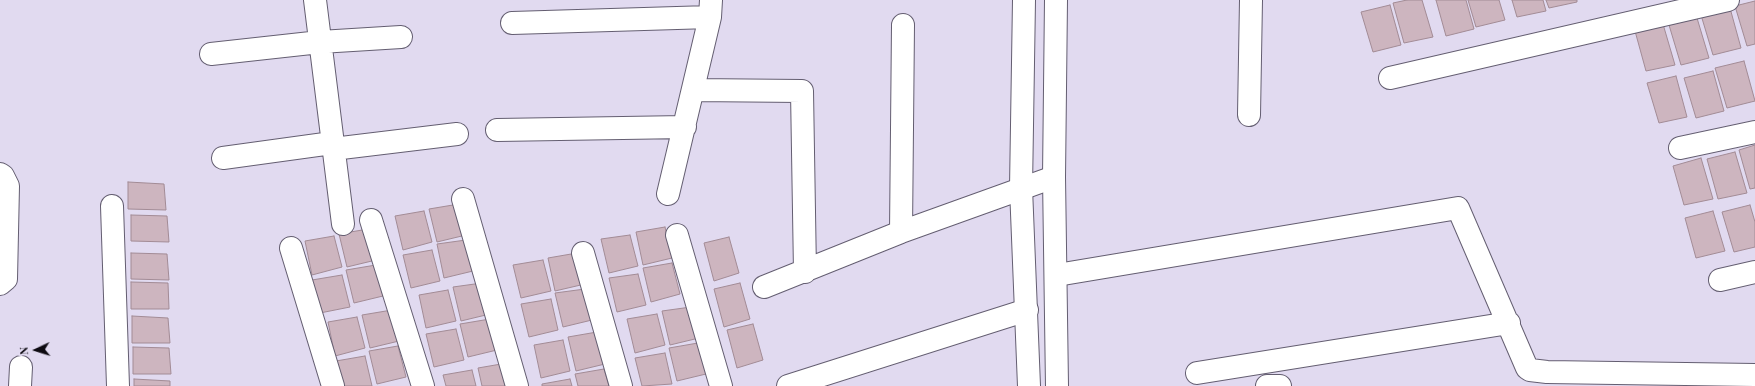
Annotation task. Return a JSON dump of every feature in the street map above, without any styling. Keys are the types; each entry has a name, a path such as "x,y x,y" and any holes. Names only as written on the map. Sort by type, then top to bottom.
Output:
{"street":[{"path":"314,0 342,224"},
{"path":"1024,0 1022,188 1029,386"},
{"path":"1056,0 1054,177 1057,275 1057,386"},
{"path":"1249,115 1251,0"},
{"path":"1390,78 1728,0"},
{"path":"512,23 710,9 685,127 668,194"},
{"path":"901,232 903,24"},
{"path":"211,54 320,42 401,37"},
{"path":"693,90 802,91 805,272"},
{"path":"497,130 685,127"},
{"path":"1680,148 1755,132"},
{"path":"223,158 457,134"},
{"path":"0,174 3,176 8,186 6,279 0,284"},
{"path":"764,287 805,272 901,232 1054,177"},
{"path":"463,199 517,386"},
{"path":"112,206 118,386"},
{"path":"1057,275 1458,208 1527,368 1530,370 1549,379 1674,380 1755,375"},
{"path":"371,220 423,386"},
{"path":"676,235 721,386"},
{"path":"291,248 333,386"},
{"path":"583,253 621,386"},
{"path":"1720,280 1755,272"},
{"path":"788,386 1027,310"},
{"path":"1198,373 1508,323"},
{"path":"1267,386 1280,386"}],"building":[{"path":"1407,0 1422,0 1433,37 1404,43 1393,3"},
{"path":"1436,0 1466,0 1474,29 1446,36"},
{"path":"1468,0 1499,0 1505,20 1476,27"},
{"path":"1512,0 1543,0 1546,11 1517,17"},
{"path":"1546,0 1577,0 1577,2 1549,8"},
{"path":"1755,1 1755,44 1747,46 1735,6"},
{"path":"1390,5 1401,45 1373,52 1361,12"},
{"path":"1730,8 1741,48 1713,55 1701,15"},
{"path":"1697,18 1709,58 1681,65 1669,25"},
{"path":"1663,24 1675,65 1646,71 1635,31"},
{"path":"1744,61 1755,101 1727,108 1715,68"},
{"path":"1713,71 1724,111 1696,118 1684,78"},
{"path":"1676,76 1687,117 1659,123 1647,83"},
{"path":"1755,145 1755,188 1750,189 1739,150"},
{"path":"1735,152 1747,193 1718,199 1707,159"},
{"path":"1701,158 1713,199 1684,205 1673,166"},
{"path":"128,182 164,184 166,210 128,209"},
{"path":"459,204 466,235 437,242 429,209"},
{"path":"1750,205 1755,222 1755,247 1734,252 1722,212"},
{"path":"424,211 432,242 403,250 395,216"},
{"path":"1713,211 1725,251 1696,258 1685,218"},
{"path":"131,215 167,216 169,242 131,241"},
{"path":"665,227 672,258 643,265 636,232"},
{"path":"368,229 376,260 347,267 339,234"},
{"path":"630,235 638,266 609,273 601,239"},
{"path":"334,236 342,267 312,275 305,241"},
{"path":"729,237 739,273 714,281 704,243"},
{"path":"466,240 473,271 444,278 437,244"},
{"path":"432,250 440,281 411,288 403,255"},
{"path":"131,253 167,254 169,280 131,279"},
{"path":"577,253 585,284 555,291 548,258"},
{"path":"543,260 551,291 521,298 513,265"},
{"path":"672,263 680,294 651,302 643,268"},
{"path":"376,265 383,296 354,303 346,270"},
{"path":"638,274 646,305 617,312 609,278"},
{"path":"342,275 350,307 320,313 312,280"},
{"path":"131,282 168,283 169,309 131,309"},
{"path":"482,283 490,314 461,321 453,287"},
{"path":"740,283 750,319 724,327 714,289"},
{"path":"585,289 592,320 563,327 555,293"},
{"path":"448,290 456,321 426,328 419,295"},
{"path":"551,299 558,330 529,337 521,304"},
{"path":"691,307 699,338 670,345 662,311"},
{"path":"392,310 399,341 370,348 362,315"},
{"path":"657,314 665,345 635,353 627,319"},
{"path":"132,316 168,318 170,343 132,343"},
{"path":"357,317 365,348 335,356 328,322"},
{"path":"490,319 497,350 468,357 460,324"},
{"path":"753,324 763,360 737,368 727,330"},
{"path":"456,329 464,360 434,367 426,334"},
{"path":"597,332 605,364 576,371 568,337"},
{"path":"563,340 570,371 541,378 534,345"},
{"path":"698,343 706,374 677,381 669,348"},
{"path":"398,346 406,377 377,384 369,351"},
{"path":"133,347 169,348 171,374 133,374"},
{"path":"665,353 672,384 642,386 635,358"},
{"path":"365,356 372,386 341,386 336,361"},
{"path":"507,363 513,386 482,386 478,368"},
{"path":"604,369 609,386 578,386 575,374"},
{"path":"472,370 476,386 446,386 443,375"},
{"path":"134,379 170,381 170,386 134,386"},
{"path":"570,379 572,386 542,386 542,384"}]}
